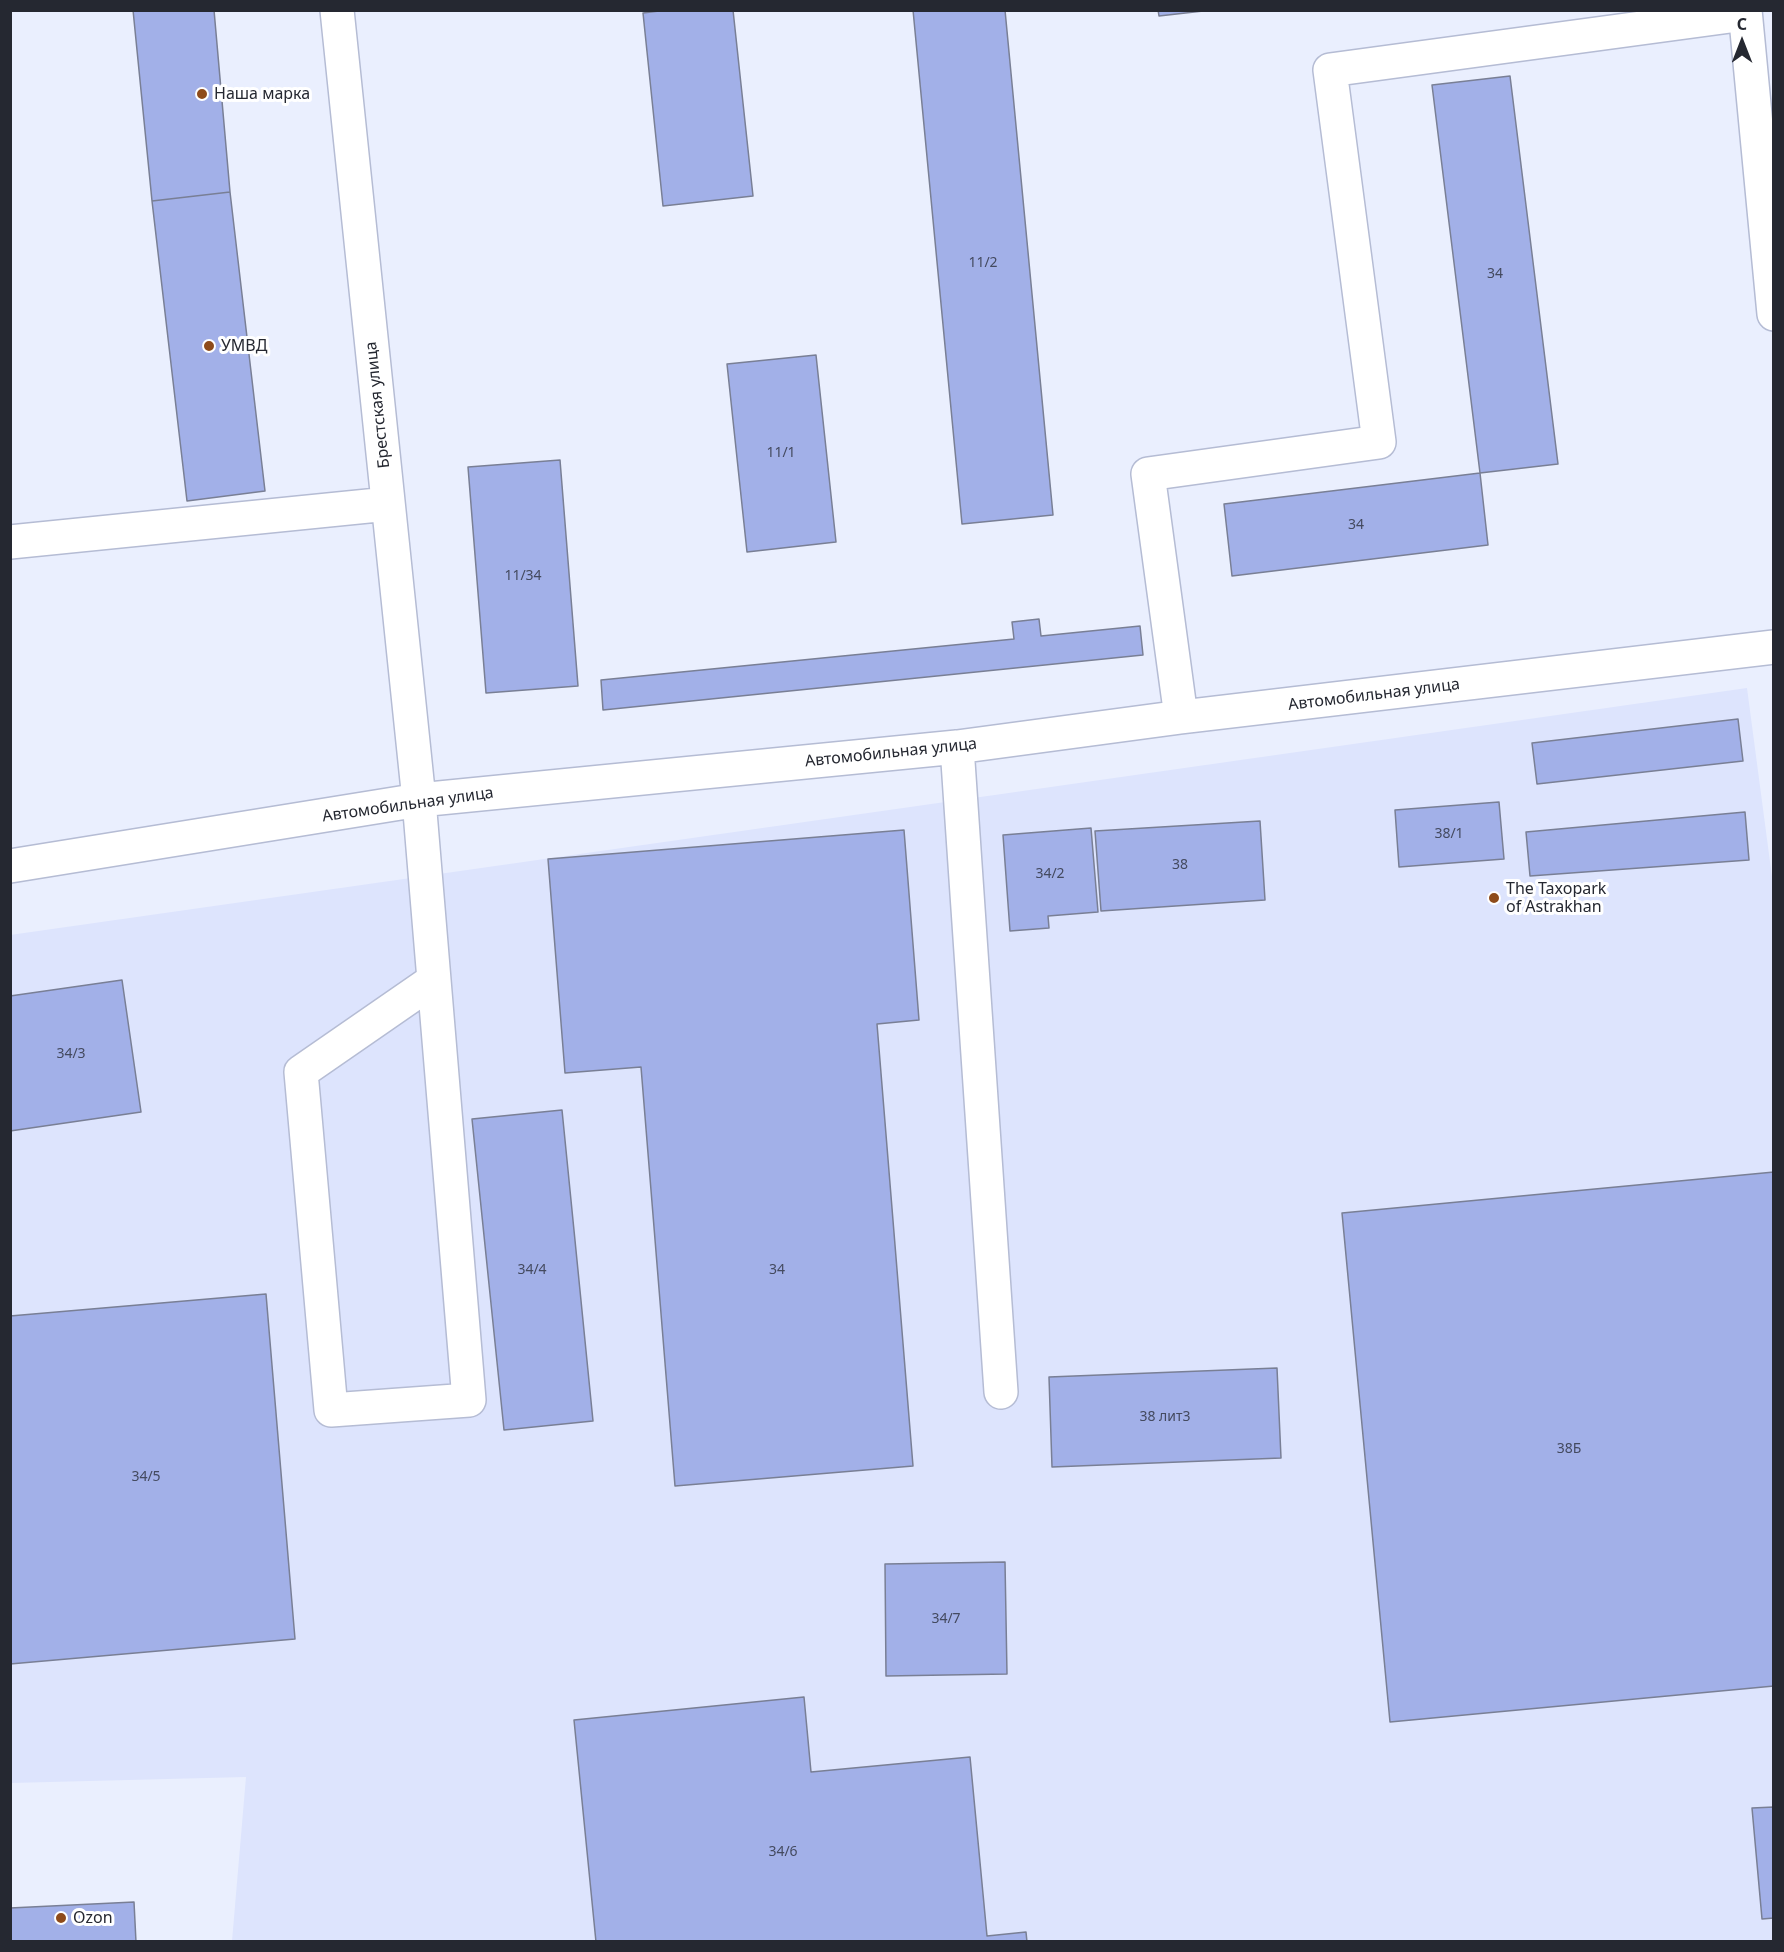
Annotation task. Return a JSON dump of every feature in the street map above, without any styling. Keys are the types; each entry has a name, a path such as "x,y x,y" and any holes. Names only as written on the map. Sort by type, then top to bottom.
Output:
{"street":[{"name":"Брестская улица","path":"337,10 419,800 434,980 469,1400 331,1410 301,1072 434,980"},
{"path":"1181,717 1148,474 1379,442 1330,70 1745,12 1773,314"},
{"path":"10,542 388,504"},
{"name":"Автомобильная улица","path":"10,866 419,800 957,747 1181,717 1773,647"},
{"path":"957,747 1001,1392"}],"shaded area":[{"path":"1747,688 1774,892 1773,1941 232,1941 246,1777 11,1783 10,935"}],"building":[{"path":"133,10 214,10 230,192 152,201"},
{"path":"667,10 733,10 753,196 663,206 643,13"},
{"path":"913,10 1005,10 1053,515 962,524"},
{"path":"1158,10 1212,10 1159,16"},
{"path":"1510,76 1558,464 1480,473 1432,85"},
{"name":"УМВД","path":"230,192 265,491 187,501 152,201"},
{"path":"816,355 836,542 747,552 727,364"},
{"path":"560,460 578,686 486,693 468,467"},
{"path":"1480,473 1488,545 1232,576 1224,504"},
{"path":"1039,619 1041,636 1140,626 1143,655 603,710 601,680 1014,639 1012,622"},
{"path":"1738,719 1743,761 1537,784 1532,743"},
{"path":"1499,802 1504,859 1399,867 1395,810"},
{"path":"1745,812 1749,860 1530,876 1526,832"},
{"path":"1260,821 1265,900 1101,911 1095,831"},
{"path":"1091,828 1098,912 1048,916 1049,928 1010,931 1003,835"},
{"path":"904,830 919,1020 877,1024 913,1466 675,1486 641,1067 565,1073 548,859"},
{"path":"122,980 141,1112 10,1131 10,996"},
{"path":"562,1110 593,1421 504,1430 472,1119"},
{"path":"1774,1172 1774,1686 1390,1722 1342,1213"},
{"path":"266,1294 295,1639 10,1664 10,1316"},
{"path":"1277,1368 1281,1458 1052,1467 1049,1377"},
{"path":"1005,1562 1007,1674 886,1676 885,1564"},
{"path":"804,1697 811,1772 970,1757 987,1936 1026,1932 1027,1942 596,1942 574,1720"},
{"path":"1774,1807 1774,1918 1762,1919 1752,1808"},
{"path":"134,1902 136,1942 10,1942 10,1908"}],"place":[{"name":"Наша марка","path":"202,94"},
{"name":"УМВД","path":"209,346"},
{"name":"The Taxopark of Astrakhan","path":"1494,898"},
{"name":"Ozon","path":"61,1918"}]}
